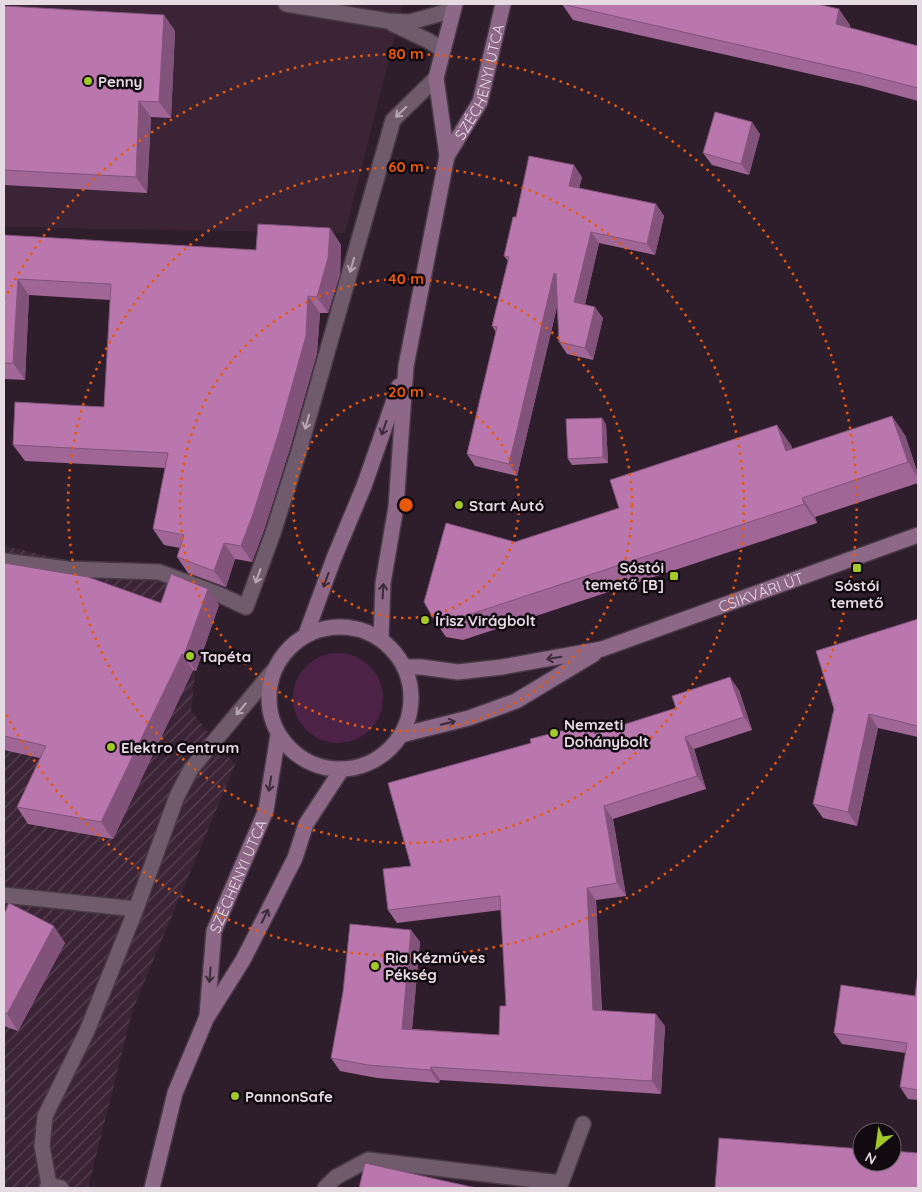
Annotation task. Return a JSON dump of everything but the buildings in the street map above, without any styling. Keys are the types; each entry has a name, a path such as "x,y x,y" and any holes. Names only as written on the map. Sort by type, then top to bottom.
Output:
{"main road":[{"name":"SZÉCHENYI UTCA","path":"447,156 480,102 503,4"},
{"name":"SZÉCHENYI UTCA","path":"406,366 447,156 436,78 454,7"},
{"path":"306,634 334,558 364,486 406,366"},
{"path":"380,639 384,583 396,508 406,366"},
{"name":"CSIKVÁRI ÚT","path":"404,667 421,667 458,672 502,667 602,650 918,534"},
{"path":"331,626 357,628 380,639 399,658 404,667 411,690 410,713 401,735 386,753 365,765 342,769 317,766 295,754 278,736 270,715 268,692 273,672 286,650 306,634 331,626"},
{"name":"CSIKVÁRI ÚT","path":"401,735 469,718 516,701 602,650"},
{"name":"SZÉCHENYI UTCA","path":"206,1019 214,931 266,810 278,736"},
{"name":"SZÉCHENYI UTCA","path":"152,1188 175,1093 206,1019 243,960 295,858 306,824 342,769"}],"lane":[{"path":"286,4 388,21 410,22 454,7"},
{"path":"388,21 443,50"},
{"path":"4,562 68,569 159,572 218,594 246,607 273,533 299,451 393,120 436,78"},
{"path":"52,1187 42,1146 45,1116 87,1031 136,909 177,796 191,769 273,672"},
{"path":"4,894 136,909"},
{"path":"325,1188 336,1177 368,1160 561,1183 583,1124"}],"shaded area":[{"path":"4,4 403,4 345,233 4,227"},
{"path":"4,546 204,591 191,711 235,765 133,1009 88,1188 4,1188"},
{"path":"338,653 355,657 370,666 379,681 383,698 379,715 370,730 355,739 338,743 321,739 306,730 297,715 293,698 297,681 306,666 321,657"}],"place":[{"name":"Penny","path":"88,81"},
{"name":"Start Autó","path":"459,505"},
{"name":"Sóstói temető","path":"857,568"},
{"name":"Sóstói temető [B]","path":"674,576"},
{"name":"Írisz Virágbolt","path":"425,620"},
{"name":"Tapéta","path":"190,656"},
{"name":"Nemzeti Dohánybolt","path":"554,733"},
{"name":"Elektro Centrum","path":"111,747"},
{"name":"Ria Kézműves Pékség","path":"375,966"},
{"name":"PannonSafe","path":"235,1096"}]}
